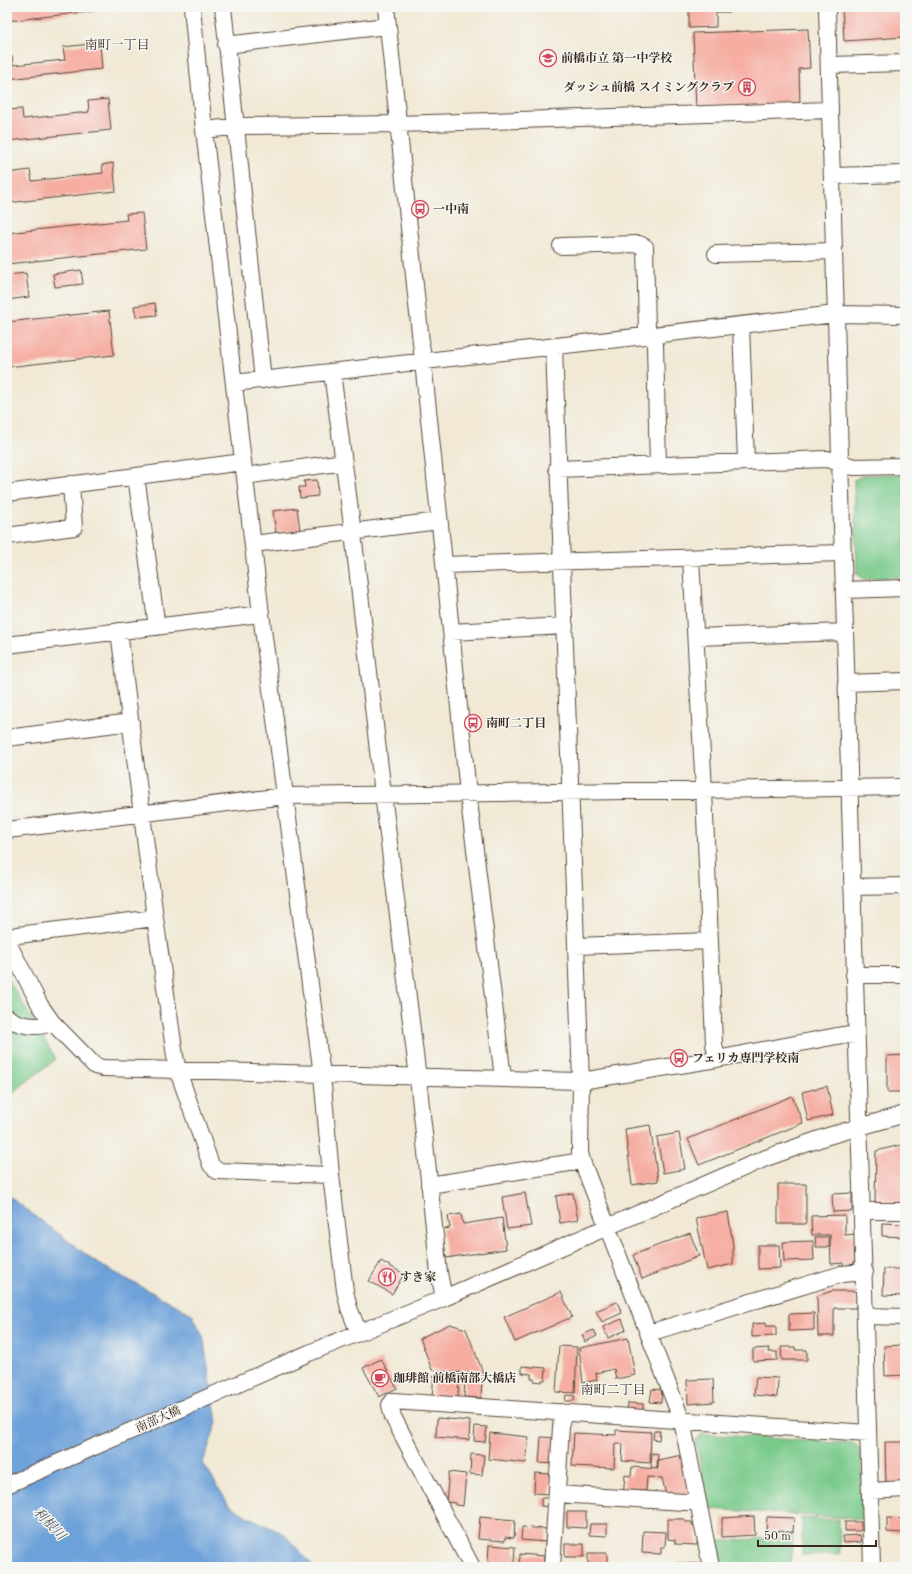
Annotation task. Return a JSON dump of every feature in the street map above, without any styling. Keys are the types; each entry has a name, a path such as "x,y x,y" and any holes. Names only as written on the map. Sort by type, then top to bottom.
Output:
{"street":[{"path":"192,7 204,130 261,614 322,1075 331,1175 345,1291 349,1308 359,1333"},
{"path":"223,7 263,380"},
{"path":"386,7 468,793 503,1078"},
{"path":"827,7 830,65 854,975 865,1272 872,1567"},
{"path":"226,45 387,26"},
{"path":"830,65 905,63"},
{"path":"204,130 235,127 398,124 830,110"},
{"path":"832,176 905,174"},
{"path":"561,246 639,244 645,247 647,330 652,335 655,346 658,465"},
{"path":"716,254 834,251"},
{"path":"234,383 836,314 905,315"},
{"path":"741,325 746,462"},
{"path":"554,347 557,469 565,626 581,1081 580,1152 582,1161 682,1421 711,1567"},
{"path":"332,372 353,533 418,1078 439,1273 444,1298"},
{"path":"557,469 827,459 854,467 905,466"},
{"path":"7,493 136,476 344,462"},
{"path":"136,476 157,627"},
{"path":"7,536 74,527 71,484"},
{"path":"253,544 353,533 439,521"},
{"path":"444,565 691,559 842,553"},
{"path":"691,559 704,790 714,1044 717,1059"},
{"path":"844,590 905,588"},
{"path":"7,645 261,614"},
{"path":"451,632 565,626"},
{"path":"119,632 155,918 178,1071 214,1170 217,1172 331,1175"},
{"path":"696,637 845,632"},
{"path":"846,683 905,681"},
{"path":"7,738 131,722"},
{"path":"7,830 285,796 905,788"},
{"path":"852,887 905,886"},
{"path":"155,918 18,935 7,939 40,1005 52,1022 95,1066 103,1068 178,1071 581,1081 717,1059 842,1035 856,1036"},
{"path":"576,946 710,941"},
{"path":"854,975 905,975"},
{"path":"7,1017 11,1020 30,1026 48,1025 52,1022"},
{"name":"南部大橋","path":"7,1485 309,1353 444,1298 766,1158 859,1127 905,1114"},
{"path":"429,1185 582,1161"},
{"path":"863,1210 905,1211"},
{"path":"649,1332 842,1274 865,1272"},
{"path":"866,1316 905,1317"},
{"path":"472,1567 393,1417 390,1408 391,1403 400,1401 868,1433"},
{"path":"552,1567 562,1412"},
{"path":"871,1491 905,1489"},
{"path":"556,1494 684,1502 698,1501"}],"green space":[{"path":"905,474 905,577 864,579 857,574 854,480 863,475"},
{"path":"7,978 56,1059 7,1097"},
{"path":"702,1434 855,1444 861,1450 863,1519 710,1509 695,1441"},
{"path":"802,1518 839,1520 840,1555 802,1555"},
{"path":"793,1537 790,1566 723,1567 718,1541"}],"water":[{"name":"利根川","path":"7,1195 99,1264 192,1314 203,1336 217,1422 203,1463 229,1505 249,1517 284,1534 314,1567 7,1567"}],"building":[{"path":"7,7 94,7 94,11 7,21"},
{"path":"689,7 729,7 729,12 716,12 716,27 689,28"},
{"path":"842,7 905,7 905,37 844,41"},
{"name":"ダッシュ前橋 スイミングクラブ","path":"808,29 810,68 799,69 800,105 696,109 693,33"},
{"path":"100,43 102,69 7,79 7,57 12,56 13,65 65,60 63,47"},
{"path":"108,99 111,130 7,141 7,110 22,109 23,119 89,112 88,101"},
{"path":"113,163 116,191 7,203 7,173 30,170 32,181 103,173 102,165"},
{"path":"142,213 146,249 7,264 7,233 127,220 126,214"},
{"path":"81,270 83,284 55,287 53,274"},
{"path":"26,273 29,297 7,300 7,275"},
{"path":"155,303 157,315 136,317 134,306"},
{"path":"109,311 114,355 7,367 7,322"},
{"path":"317,480 318,496 300,498 299,487 305,487 304,481"},
{"path":"297,508 300,530 276,533 273,511"},
{"path":"905,1055 905,1092 887,1092 887,1056"},
{"path":"827,1086 833,1115 808,1121 802,1092"},
{"path":"792,1096 803,1123 699,1165 688,1139"},
{"path":"650,1125 658,1181 632,1185 625,1129"},
{"path":"679,1133 685,1169 663,1173 657,1137"},
{"path":"905,1144 905,1206 875,1205 876,1151"},
{"path":"778,1184 806,1184 806,1224 778,1224"},
{"path":"525,1193 531,1226 507,1229 502,1197"},
{"path":"573,1193 578,1220 560,1223 556,1196"},
{"path":"852,1193 852,1211 833,1212 832,1194"},
{"path":"728,1212 733,1246 733,1264 707,1270 696,1218"},
{"path":"461,1214 463,1224 502,1218 506,1249 446,1258 442,1229 450,1228 448,1216"},
{"path":"845,1215 845,1235 856,1234 855,1261 851,1268 843,1271 843,1263 831,1264 830,1235 812,1235 811,1216"},
{"path":"882,1223 905,1224 904,1237 882,1236"},
{"path":"690,1233 699,1256 642,1279 633,1255"},
{"path":"815,1237 829,1237 829,1247 816,1247"},
{"path":"813,1241 814,1260 784,1261 783,1242"},
{"path":"758,1245 779,1245 780,1268 758,1269"},
{"name":"すき家","path":"381,1261 404,1274 392,1294 369,1281"},
{"path":"884,1269 905,1269 905,1296 883,1295"},
{"path":"832,1291 856,1291 856,1308 834,1308 834,1336 818,1336 817,1296"},
{"path":"561,1292 572,1317 515,1342 504,1317"},
{"path":"617,1302 622,1313 602,1322 596,1311"},
{"path":"814,1313 814,1330 789,1331 789,1314"},
{"path":"622,1319 626,1330 608,1338 603,1327"},
{"path":"766,1323 766,1326 776,1326 776,1336 752,1337 752,1324"},
{"path":"450,1324 466,1329 484,1375 432,1370 420,1338"},
{"path":"594,1330 597,1336 585,1342 582,1335"},
{"path":"628,1338 635,1375 616,1379 614,1369 596,1373 597,1380 583,1383 579,1348"},
{"path":"905,1345 905,1375 885,1376 884,1346"},
{"path":"559,1346 577,1347 575,1393 556,1392"},
{"path":"781,1347 795,1347 795,1350 807,1350 807,1360 782,1360"},
{"path":"769,1348 768,1352 777,1352 777,1360 753,1361 753,1349"},
{"name":"珈琲館 前橋南部大橋店","path":"381,1359 397,1388 379,1397 363,1368"},
{"path":"522,1366 546,1368 545,1380 542,1380 542,1382 534,1381 534,1379 531,1379 531,1374 522,1373"},
{"path":"434,1375 459,1377 458,1398 432,1396"},
{"path":"756,1377 778,1378 777,1397 754,1395"},
{"path":"465,1378 482,1379 481,1398 464,1397"},
{"path":"713,1379 714,1402 688,1404 687,1380"},
{"path":"652,1389 662,1390 661,1403 650,1402"},
{"path":"566,1395 575,1396 574,1401 565,1401"},
{"path":"628,1403 643,1404 643,1414 627,1413"},
{"path":"437,1418 470,1421 469,1440 436,1437"},
{"path":"475,1426 487,1427 485,1442 474,1441"},
{"path":"616,1430 651,1432 650,1463 622,1461 623,1444 615,1444 614,1468 572,1466 574,1433 616,1435"},
{"path":"654,1431 660,1431 659,1440 653,1439"},
{"path":"490,1433 529,1437 526,1463 488,1459"},
{"path":"541,1437 555,1438 553,1464 539,1463"},
{"path":"885,1442 905,1442 905,1484 886,1485"},
{"path":"652,1453 658,1454 657,1468 651,1467"},
{"path":"471,1454 484,1455 482,1475 470,1474"},
{"path":"682,1455 690,1494 667,1499 662,1478 647,1477 646,1491 630,1490 629,1497 623,1497 625,1475 631,1476 632,1467 658,1469 658,1460"},
{"path":"449,1472 466,1474 463,1506 446,1502"},
{"path":"535,1473 551,1474 550,1494 534,1493"},
{"path":"541,1498 549,1498 549,1507 541,1506"},
{"path":"567,1512 586,1512 586,1528 567,1527"},
{"path":"754,1516 755,1535 722,1537 722,1518"},
{"path":"480,1517 515,1520 514,1538 505,1537 505,1541 478,1539"},
{"path":"767,1517 794,1518 793,1532 766,1530"},
{"path":"887,1518 905,1519 905,1533 887,1532"},
{"path":"668,1519 685,1519 685,1522 692,1522 692,1525 698,1525 697,1545 675,1544 675,1540 668,1539"},
{"path":"845,1522 861,1522 861,1531 845,1531"},
{"path":"590,1524 607,1524 607,1536 589,1535"},
{"path":"522,1527 547,1529 546,1542 521,1540"},
{"path":"643,1531 666,1532 665,1547 661,1547 661,1554 642,1553"},
{"path":"860,1535 861,1542 844,1543 843,1536"},
{"path":"565,1544 584,1544 584,1557 565,1557"},
{"path":"489,1545 515,1547 514,1564 488,1562"},
{"path":"588,1553 607,1553 607,1564 588,1564"},
{"path":"520,1554 544,1556 543,1567 519,1567"},
{"path":"677,1563 704,1564 704,1567 677,1567"}],"place":[{"name":"前橋市立 第一中学校","path":"548,58"},
{"name":"ダッシュ前橋 スイミングクラブ","path":"747,87"},
{"name":"一中南","path":"420,209"},
{"name":"南町二丁目","path":"473,723"},
{"name":"フェリカ専門学校南","path":"679,1058"},
{"name":"すき家","path":"387,1277"},
{"name":"珈琲館 前橋南部大橋店","path":"380,1378"}],"district":[{"name":"南町一丁目","path":"117,44"},
{"name":"南町二丁目","path":"613,1389"}]}
